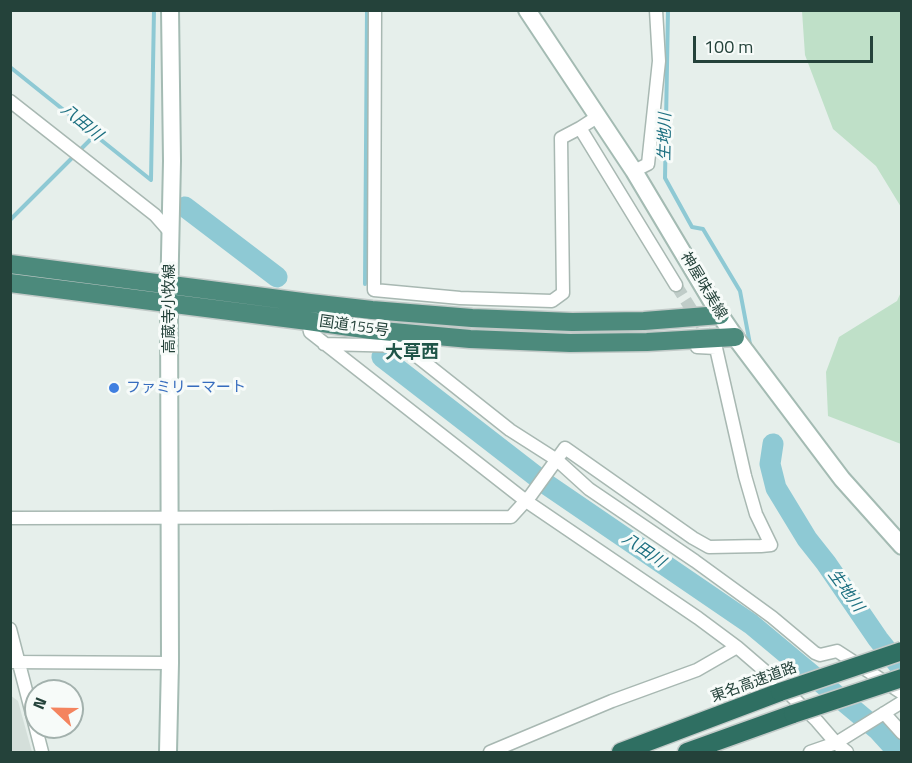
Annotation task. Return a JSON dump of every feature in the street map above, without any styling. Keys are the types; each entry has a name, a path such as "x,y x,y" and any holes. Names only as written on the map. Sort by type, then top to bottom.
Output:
{"highway":[{"name":"国道155号","path":"10,264 309,321 370,330 398,339 570,343 735,337"},
{"name":"国道155号","path":"10,283 472,318 572,322 644,321 720,315"},
{"name":"東名高速道路","path":"621,753 780,692 902,651"},
{"path":"687,753 793,714 902,678"}],"main road":[{"name":"高蔵寺小牧線","path":"168,753 170,663 169,294 172,161 170,10"},
{"name":"神屋味美線","path":"527,10 634,171 735,337 842,479 902,546"}],"street":[{"path":"375,10 374,290 460,298 552,301 562,293 561,138 597,117"},
{"path":"634,171 648,164 659,61 657,10"},
{"path":"10,101 155,214 170,232"},
{"path":"580,128 676,285"},
{"path":"309,321 310,332 324,344 528,498 737,648 773,678 847,753"},
{"path":"10,518 512,517 565,448 709,547 771,544 756,514 716,348 705,346 609,351 478,348 398,339 324,344"},
{"path":"398,339 510,430 589,489 753,603 815,653 820,655 837,651 902,693"},
{"path":"10,629 14,662 42,753"},
{"path":"490,753 612,701 697,670 737,648"},
{"path":"14,662 170,663"},
{"path":"810,753 836,743 902,702"},
{"path":"884,713 902,733"}],"shaded area":[{"path":"10,695 18,701 24,723 24,739 28,739 32,752 11,752"}],"green space":[{"path":"802,11 901,11 901,207 876,166 833,129 805,55"},
{"path":"901,292 901,444 828,416 826,372 839,337 897,301"}],"waterway":[{"path":"151,179 154,10"},
{"path":"365,284 367,10"},
{"name":"生地川","path":"668,10 665,178 692,227 703,229 740,291 750,344"},
{"name":"八田川","path":"10,67 151,180"},
{"path":"10,220 95,135"},
{"name":"八田川","path":"185,207 277,277"},
{"name":"八田川","path":"382,357 546,484 751,624 878,730 898,752"},
{"name":"生地川","path":"773,444 770,464 776,488 807,539 902,669"}],"tunnel":[{"path":"676,285 712,342"}],"place":[{"name":"ファミリーマート","path":"114,388"}],"district":[{"name":"大草西","path":"412,354"}]}
